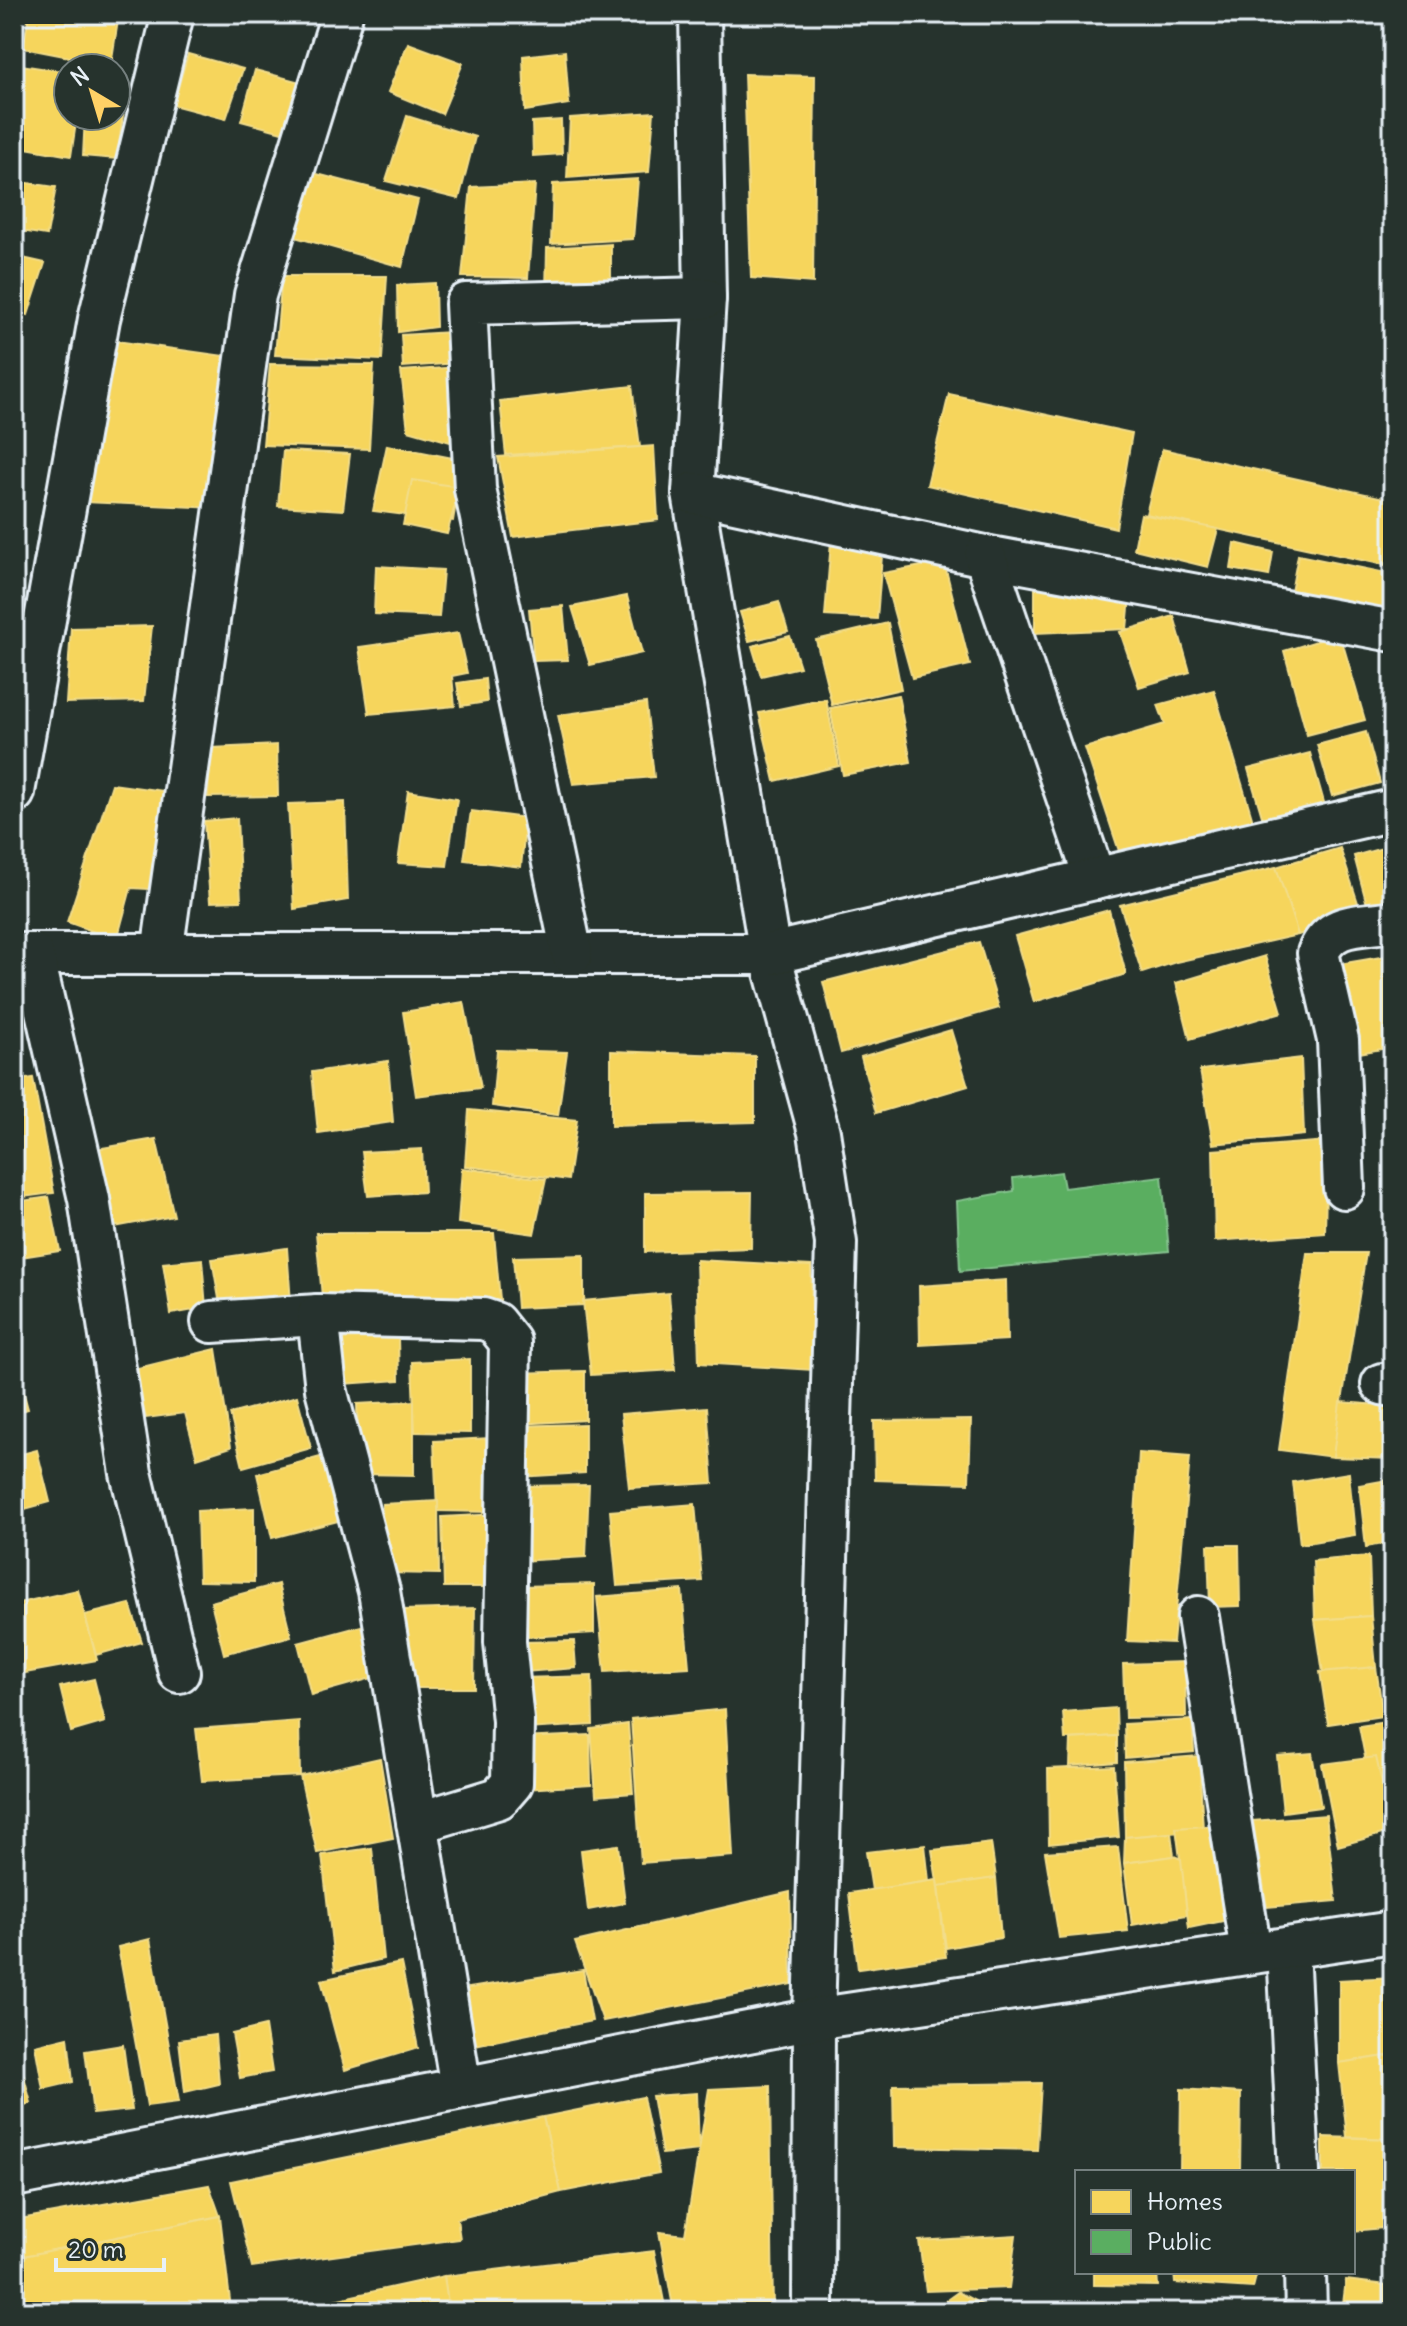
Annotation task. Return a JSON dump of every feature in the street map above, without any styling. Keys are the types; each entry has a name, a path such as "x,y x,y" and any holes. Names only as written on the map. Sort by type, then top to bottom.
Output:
{"street":[{"path":"14,792 99,319 173,14"},
{"path":"162,953 255,295 342,14"},
{"path":"700,14 705,298 693,493 770,954 819,1132 836,1243 814,2019 813,2312"},
{"path":"572,954 475,489 466,304 705,298"},
{"path":"693,493 985,556 1393,631"},
{"path":"985,556 1095,879"},
{"path":"179,1672 131,1473 89,1199 23,954 770,954 1393,810"},
{"path":"1344,1188 1338,1040 1318,953 1324,940 1336,929 1393,921"},
{"path":"318,1315 326,1389 379,1591 461,2088"},
{"path":"212,1322 318,1315 483,1319 495,1323 510,1342 505,1642 513,1721 512,1783 499,1798 417,1823"},
{"path":"1198,1617 1270,1950 1299,2170"},
{"path":"14,2176 814,2019 1393,1932"},
{"path":"1305,2274 1306,2312"}],"building: Homes":[{"path":"29,14 119,14 113,52 52,54 23,48"},
{"path":"408,43 463,63 442,114 388,92"},
{"path":"565,51 569,104 525,111 523,56"},
{"path":"188,54 243,69 226,119 173,105"},
{"path":"14,64 52,70 52,132 75,132 71,156 14,146"},
{"path":"255,70 311,85 293,135 241,121"},
{"path":"744,74 815,76 813,283 751,278"},
{"path":"654,112 649,172 567,178 570,118"},
{"path":"407,116 475,137 459,199 386,181"},
{"path":"561,120 562,154 533,156 532,122"},
{"path":"84,132 121,132 117,159 83,156"},
{"path":"313,173 418,200 402,267 295,237"},
{"path":"638,179 633,239 551,244 553,184"},
{"path":"14,181 56,187 47,235 14,230"},
{"path":"535,184 528,278 462,277 471,187"},
{"path":"611,244 611,289 546,292 547,248"},
{"path":"14,256 45,263 28,315 14,310"},
{"path":"282,276 387,276 382,360 275,355"},
{"path":"435,283 436,327 398,332 397,285"},
{"path":"451,332 458,363 403,367 401,335"},
{"path":"109,340 239,358 218,508 85,502"},
{"path":"270,364 374,365 369,449 263,445"},
{"path":"459,367 464,446 408,430 401,371"},
{"path":"632,386 640,447 506,455 500,401"},
{"path":"949,394 1132,433 1116,528 927,485"},
{"path":"387,445 463,460 453,521 373,511"},
{"path":"654,446 658,520 513,537 498,457"},
{"path":"1162,449 1393,500 1393,528 1385,565 1146,514"},
{"path":"283,451 350,454 343,510 278,506"},
{"path":"412,480 460,487 447,534 403,525"},
{"path":"1141,514 1218,529 1208,567 1134,549"},
{"path":"831,541 883,543 877,619 825,616"},
{"path":"1235,543 1273,552 1269,576 1231,569"},
{"path":"1298,555 1391,574 1383,612 1291,592"},
{"path":"944,562 970,665 912,678 883,573"},
{"path":"376,566 443,570 439,617 374,614"},
{"path":"1035,581 1130,597 1127,629 1035,633"},
{"path":"627,596 642,653 590,665 572,607"},
{"path":"779,602 788,632 749,641 740,612"},
{"path":"563,606 568,660 534,661 529,609"},
{"path":"1174,616 1190,672 1139,687 1120,632"},
{"path":"888,623 901,689 832,705 816,640"},
{"path":"152,626 144,701 66,703 71,628"},
{"path":"14,632 28,634 14,704"},
{"path":"458,633 467,673 452,676 455,706 369,714 359,647"},
{"path":"1340,634 1365,720 1307,735 1284,651"},
{"path":"790,636 800,667 761,676 752,646"},
{"path":"485,679 487,702 461,706 457,683"},
{"path":"1214,690 1257,834 1208,847 1204,832 1119,851 1085,748 1165,724 1158,705"},
{"path":"898,695 911,762 843,775 830,708"},
{"path":"826,699 839,766 775,781 759,713"},
{"path":"646,703 654,777 573,784 558,715"},
{"path":"1366,732 1380,783 1332,796 1317,745"},
{"path":"277,745 278,796 208,797 211,748"},
{"path":"1310,753 1327,813 1266,830 1248,769"},
{"path":"112,784 179,793 166,890 131,888 117,940 67,922"},
{"path":"408,791 457,799 447,866 398,863"},
{"path":"345,802 348,900 294,909 288,804"},
{"path":"471,811 526,818 521,867 464,860"},
{"path":"237,818 241,901 210,902 204,821"},
{"path":"1393,845 1393,906 1369,912 1354,856"},
{"path":"1340,848 1362,915 1298,935 1276,867"},
{"path":"1276,867 1298,935 1176,962 1142,973 1120,905"},
{"path":"1109,910 1126,974 1034,1002 1015,936"},
{"path":"979,942 999,1008 841,1053 823,982"},
{"path":"1393,955 1393,1047 1348,1055 1333,965"},
{"path":"1265,956 1282,1012 1190,1039 1176,983"},
{"path":"464,1002 481,1088 416,1096 403,1012"},
{"path":"951,1030 968,1086 876,1113 861,1057"},
{"path":"497,1050 567,1052 558,1115 492,1106"},
{"path":"611,1051 755,1056 755,1122 611,1126"},
{"path":"1301,1058 1304,1135 1213,1144 1200,1070"},
{"path":"388,1061 393,1122 318,1133 312,1072"},
{"path":"33,1078 54,1193 14,1198 14,1081"},
{"path":"1393,1086 1393,1129 1387,1087"},
{"path":"469,1110 577,1120 568,1180 465,1166"},
{"path":"156,1139 174,1216 103,1229 84,1151"},
{"path":"1327,1141 1325,1233 1215,1241 1213,1150"},
{"path":"422,1149 424,1192 368,1196 362,1152"},
{"path":"462,1168 546,1179 534,1234 458,1223"},
{"path":"752,1192 751,1248 645,1252 645,1193"},
{"path":"49,1197 60,1251 14,1258 14,1202"},
{"path":"316,1233 494,1233 500,1300 323,1307"},
{"path":"287,1248 291,1303 221,1310 212,1259"},
{"path":"1307,1253 1366,1253 1333,1457 1279,1450"},
{"path":"584,1255 584,1305 517,1308 513,1257"},
{"path":"202,1259 206,1308 171,1314 163,1263"},
{"path":"696,1260 811,1266 813,1370 699,1363"},
{"path":"1006,1280 1007,1340 920,1345 919,1286"},
{"path":"669,1293 675,1370 591,1375 583,1301"},
{"path":"398,1337 399,1380 343,1384 337,1339"},
{"path":"216,1349 231,1447 197,1458 185,1413 146,1418 134,1369"},
{"path":"14,1357 28,1409 14,1413"},
{"path":"470,1359 470,1433 415,1432 412,1362"},
{"path":"585,1371 585,1420 518,1424 514,1373"},
{"path":"297,1396 311,1448 243,1467 230,1414"},
{"path":"414,1401 414,1475 359,1474 357,1404"},
{"path":"1340,1402 1393,1406 1393,1459 1333,1457"},
{"path":"707,1407 713,1483 629,1488 621,1414"},
{"path":"971,1420 969,1483 875,1480 874,1421"},
{"path":"585,1424 585,1473 518,1477 514,1426"},
{"path":"491,1438 492,1512 437,1511 434,1441"},
{"path":"37,1450 50,1502 14,1512 14,1456"},
{"path":"1139,1453 1190,1457 1173,1643 1127,1641"},
{"path":"324,1456 338,1521 272,1538 257,1474"},
{"path":"1349,1473 1355,1535 1300,1544 1293,1482"},
{"path":"1393,1479 1393,1542 1366,1547 1359,1485"},
{"path":"589,1485 586,1557 519,1561 519,1486"},
{"path":"438,1501 439,1574 384,1573 382,1504"},
{"path":"695,1504 702,1581 617,1586 610,1511"},
{"path":"254,1508 254,1582 199,1581 197,1511"},
{"path":"499,1514 499,1587 444,1587 442,1517"},
{"path":"1208,1545 1239,1545 1240,1606 1210,1607"},
{"path":"1369,1556 1371,1616 1315,1620 1313,1561"},
{"path":"278,1584 291,1636 224,1654 211,1602"},
{"path":"594,1584 594,1633 528,1637 523,1586"},
{"path":"78,1590 97,1660 14,1675 14,1604"},
{"path":"682,1590 689,1667 605,1672 597,1597"},
{"path":"130,1604 142,1642 96,1655 85,1615"},
{"path":"475,1608 474,1688 407,1688 404,1610"},
{"path":"1371,1616 1376,1667 1323,1673 1315,1620"},
{"path":"365,1625 379,1676 311,1695 298,1643"},
{"path":"574,1641 576,1668 524,1672 519,1642"},
{"path":"1185,1662 1186,1717 1125,1718 1123,1664"},
{"path":"1376,1667 1383,1716 1328,1724 1320,1672"},
{"path":"592,1676 593,1725 526,1729 521,1678"},
{"path":"94,1679 105,1722 71,1732 60,1687"},
{"path":"1116,1708 1117,1736 1065,1739 1063,1712"},
{"path":"725,1709 733,1856 641,1863 631,1719"},
{"path":"1192,1720 1194,1752 1125,1758 1124,1724"},
{"path":"299,1721 300,1776 202,1781 196,1729"},
{"path":"1393,1721 1393,1793 1373,1798 1359,1726"},
{"path":"628,1724 633,1793 596,1796 591,1729"},
{"path":"590,1735 591,1785 524,1789 519,1738"},
{"path":"1117,1736 1117,1762 1070,1766 1071,1739"},
{"path":"1312,1753 1321,1807 1283,1812 1277,1756"},
{"path":"1199,1756 1203,1830 1125,1837 1124,1762"},
{"path":"1376,1757 1393,1831 1338,1846 1322,1764"},
{"path":"380,1758 393,1838 317,1853 300,1776"},
{"path":"1114,1766 1119,1837 1049,1844 1048,1769"},
{"path":"1326,1815 1336,1901 1267,1907 1253,1821"},
{"path":"1220,1825 1233,1919 1189,1928 1176,1828"},
{"path":"1171,1833 1174,1856 1124,1863 1125,1837"},
{"path":"991,1843 996,1878 938,1887 932,1850"},
{"path":"618,1845 625,1903 588,1910 581,1850"},
{"path":"925,1845 929,1881 872,1890 866,1852"},
{"path":"1118,1847 1128,1931 1059,1938 1045,1852"},
{"path":"372,1848 383,1959 335,1971 322,1855"},
{"path":"1174,1856 1181,1859 1187,1915 1132,1925 1124,1863"},
{"path":"996,1878 1001,1938 946,1948 938,1886"},
{"path":"937,1880 946,1957 858,1969 849,1893"},
{"path":"790,1892 792,1984 603,2021 575,1942"},
{"path":"14,1898 18,1930 14,1931"},
{"path":"150,1939 179,2102 147,2106 118,1947"},
{"path":"401,1963 418,2048 345,2070 321,1980"},
{"path":"583,1970 592,2021 460,2048 450,1991"},
{"path":"1393,1977 1393,2055 1339,2063 1339,1980"},
{"path":"265,2026 272,2072 240,2078 232,2034"},
{"path":"215,2035 219,2084 185,2092 179,2040"},
{"path":"68,2037 73,2082 43,2089 35,2045"},
{"path":"123,2045 132,2110 93,2114 85,2051"},
{"path":"17,2050 31,2103 14,2108 14,2051"},
{"path":"1393,2055 1393,2139 1347,2137 1339,2063"},
{"path":"1041,2083 1037,2150 894,2147 893,2085"},
{"path":"770,2086 773,2312 674,2312 659,2232 685,2235 709,2089"},
{"path":"1181,2089 1241,2093 1240,2170 1180,2170"},
{"path":"697,2093 699,2150 662,2154 652,2096"},
{"path":"643,2097 659,2173 561,2192 543,2117"},
{"path":"543,2117 561,2192 457,2219 460,2239 252,2267 231,2181"},
{"path":"1323,2137 1393,2139 1393,2227 1355,2231 1355,2170 1323,2170"},
{"path":"209,2185 220,2216 14,2258 14,2220"},
{"path":"220,2216 231,2309 217,2312 14,2312 14,2258"},
{"path":"1016,2235 1009,2288 926,2291 919,2241"},
{"path":"654,2251 666,2312 449,2312 444,2276"},
{"path":"1094,2274 1157,2274 1158,2286 1094,2285"},
{"path":"1174,2274 1256,2274 1253,2288 1175,2283"},
{"path":"444,2276 449,2312 337,2312 334,2300"},
{"path":"1346,2280 1386,2285 1385,2303 1393,2303 1393,2312 1342,2312"},
{"path":"958,2292 995,2312 930,2312"},
{"path":"334,2300 337,2312 276,2312"}],"building: Public":[{"path":"1061,1172 1064,1188 1162,1176 1169,1251 960,1271 957,1201 1014,1191 1013,1178"}]}
